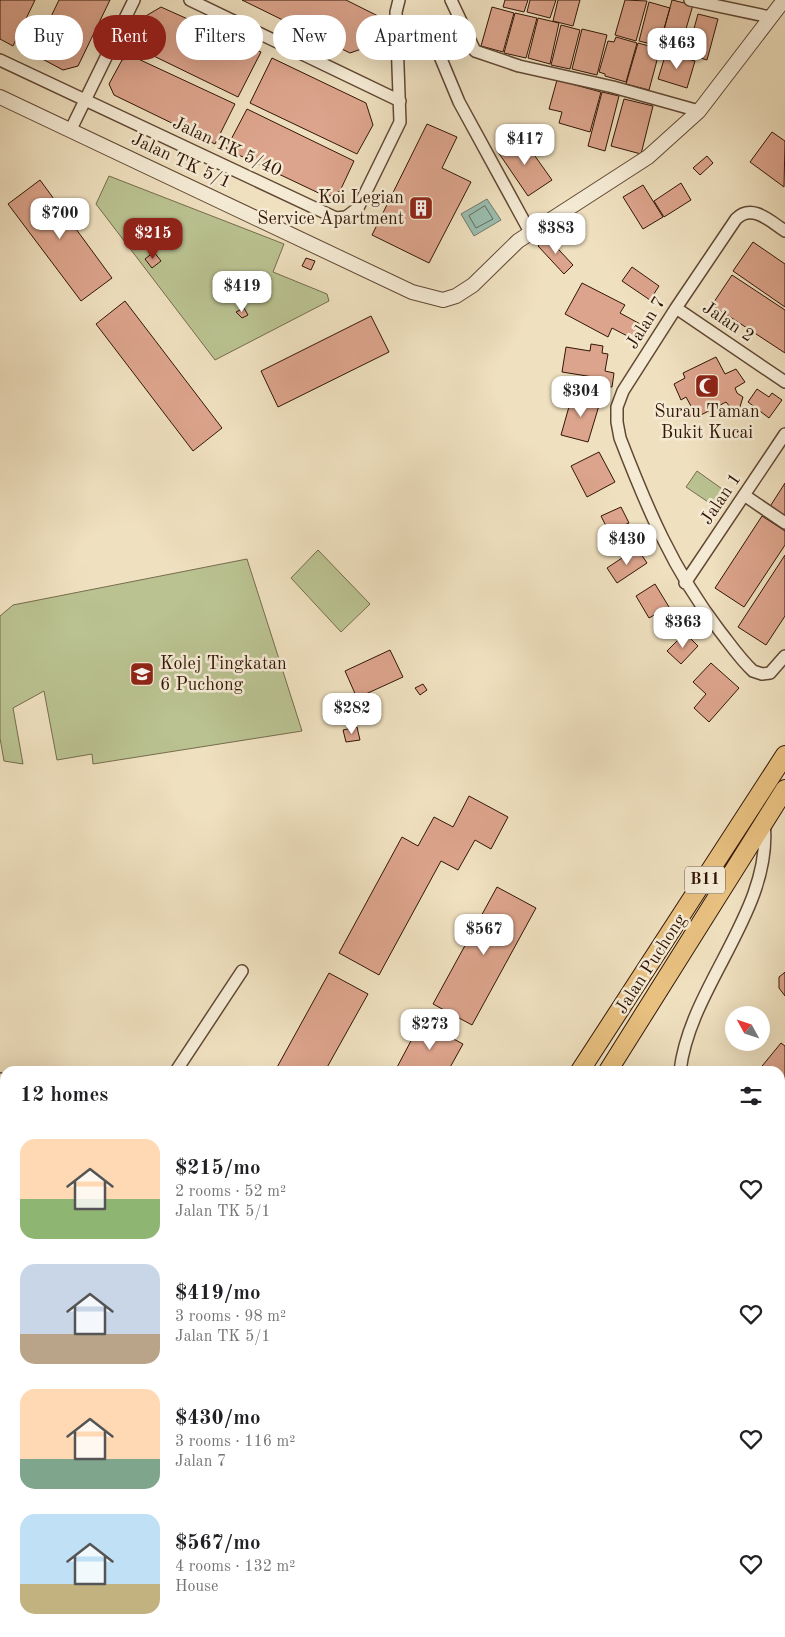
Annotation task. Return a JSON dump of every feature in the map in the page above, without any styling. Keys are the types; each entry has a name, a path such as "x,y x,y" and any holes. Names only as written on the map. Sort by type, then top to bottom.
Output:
{"main road":[{"name":"Jalan Puchong","path":"583,1066 785,755"},
{"name":"Jalan Puchong","path":"611,1066 785,789"}],"street":[{"path":"71,129 134,0"},
{"path":"190,0 400,100"},
{"name":"Jalan TK 5/40","path":"0,60 336,218 346,218 358,208 400,122 396,12 399,0"},
{"path":"451,0 475,50 519,66 612,87 700,111"},
{"path":"690,0 770,17"},
{"path":"442,60 459,102 530,232 648,157 700,111 784,0"},
{"name":"Jalan TK 5/1","path":"0,97 412,292 443,300 456,296 473,285 530,232"},
{"name":"Jalan 7","path":"785,231 755,212 748,211 736,219 676,308 624,391 617,407 620,438 641,493 661,538 685,583 734,650 753,671 762,674 770,673 785,656"},
{"name":"Jalan 2","path":"676,308 785,382"},
{"name":"Jalan 1","path":"685,583 785,434"},
{"path":"744,495 785,522"},
{"path":"681,1066 687,1035 754,893 766,844 764,820"},
{"path":"179,1066 242,971"},
{"path":"620,1066 622,1047"}],"green space":[{"path":"109,176 284,244 273,272 327,294 329,301 215,360 96,204"},
{"path":"697,471 725,491 714,506 686,487"},
{"path":"318,550 370,604 341,632 291,578"},
{"name":"Kolej Tingkatan 6 Puchong","path":"247,559 302,731 93,764 92,754 57,760 44,691 13,708 23,764 4,761 0,738 0,616 13,605"}],"water":[{"path":"487,199 501,220 474,236 461,214"}],"building":[{"path":"0,0 35,0 28,15 15,15 15,42 13,46 0,39"},
{"path":"59,0 110,0 103,15 93,15 93,35 83,56 83,15 52,15"},
{"path":"242,0 346,0 376,15 356,15 356,51 350,53 346,51 346,15 273,15"},
{"path":"505,0 528,0 524,12 503,7"},
{"path":"530,0 556,0 550,18 527,12"},
{"path":"558,0 580,0 573,26 553,21"},
{"path":"625,0 647,1 636,41 615,35"},
{"path":"672,0 693,5 681,46 661,41"},
{"path":"649,2 670,8 659,46 639,41"},
{"path":"161,7 179,15 176,15 176,60 257,60 238,97 162,60 166,60 166,15 147,15"},
{"path":"492,7 514,13 503,52 481,46"},
{"path":"515,13 537,18 526,58 504,53"},
{"path":"698,14 718,19 707,60 687,54"},
{"path":"538,18 559,23 550,64 528,58"},
{"path":"561,25 580,30 570,69 551,65"},
{"path":"582,29 607,35 597,75 572,69"},
{"path":"616,37 637,43 626,82 605,76 605,74 599,72 608,41 614,42"},
{"path":"638,43 660,49 649,90 626,84"},
{"path":"666,53 695,61 687,88 658,79"},
{"path":"272,58 366,103 373,125 357,154 250,103"},
{"path":"44,60 81,60 78,66 63,70"},
{"path":"122,60 140,60 235,104 215,144 114,95 109,84"},
{"path":"557,80 601,92 590,132 559,123 562,112 549,109"},
{"path":"602,92 619,96 605,151 588,146"},
{"path":"624,99 653,106 641,154 611,146"},
{"path":"247,109 354,161 340,191 327,197 226,149"},
{"name":"Koi Legian Service Apartment","path":"427,124 457,137 442,168 471,182 429,263 372,235"},
{"path":"772,132 785,141 784,187 750,162"},
{"path":"520,135 552,180 528,196 498,152"},
{"path":"707,156 713,163 700,175 693,168"},
{"path":"40,180 112,278 81,301 8,204"},
{"path":"681,183 691,200 664,217 654,201"},
{"path":"643,185 663,217 643,229 623,197"},
{"path":"547,237 573,265 564,274 538,246"},
{"path":"753,242 785,264 785,307 733,271"},
{"path":"154,252 161,261 152,268 145,259"},
{"path":"306,258 315,261 311,270 302,266"},
{"path":"632,267 659,286 650,300 622,281"},
{"path":"732,275 785,310 785,353 712,305"},
{"path":"582,283 625,305 620,313 642,325 635,340 612,328 608,337 565,314"},
{"path":"125,301 222,428 193,451 96,324"},
{"path":"244,308 248,315 242,318 236,312"},
{"path":"371,316 389,352 278,407 261,371"},
{"path":"591,344 603,346 602,353 608,354 605,371 614,373 612,387 592,384 593,377 562,372 566,347 590,351"},
{"name":"Surau Taman Bukit Kucai","path":"716,357 725,374 736,369 745,382 735,388 737,393 743,397 739,410 730,407 726,402 697,417 686,397 681,400 674,384 685,378 683,373"},
{"path":"757,389 769,397 772,393 782,400 769,418 748,402"},
{"path":"580,393 601,399 588,442 561,435 570,403 577,404"},
{"path":"599,452 615,482 587,497 571,466"},
{"path":"785,483 785,519 769,508"},
{"path":"621,507 629,523 609,532 601,516"},
{"path":"762,516 785,531 785,545 744,607 715,588"},
{"path":"637,548 647,563 617,583 607,568"},
{"path":"785,555 785,616 766,645 738,627"},
{"path":"655,584 669,607 649,618 636,596"},
{"path":"685,633 698,646 681,664 667,651"},
{"path":"390,650 403,677 357,698 345,671"},
{"path":"711,663 739,688 709,722 694,708 706,694 693,682"},
{"path":"423,684 427,690 420,695 415,688"},
{"path":"357,727 360,740 346,742 343,730"},
{"path":"469,796 508,817 491,849 475,840 458,870 441,861 379,975 339,953 402,837 418,846 434,817 453,827"},
{"path":"497,887 536,908 472,1025 433,1004"},
{"path":"785,972 785,996 779,988 779,977"},
{"path":"329,973 368,994 328,1066 278,1066"},
{"path":"421,1022 463,1044 451,1066 398,1066"},
{"path":"781,1043 785,1046 785,1066 762,1066"}],"place":[{"name":"Koi Legian Service Apartment","path":"421,208"},
{"name":"Surau Taman Bukit Kucai","path":"707,386"},
{"name":"Kolej Tingkatan 6 Puchong","path":"142,674"}]}
